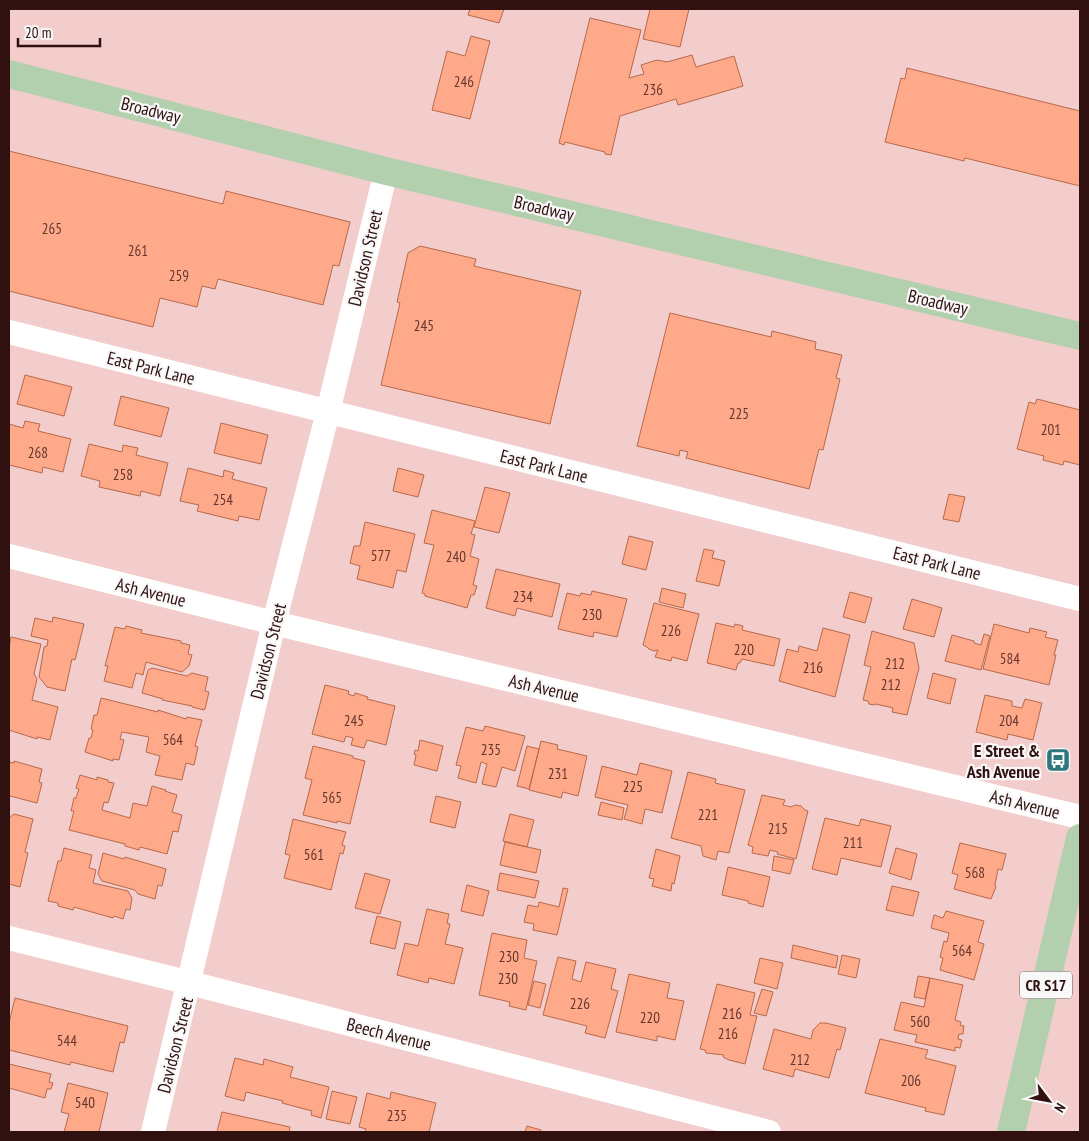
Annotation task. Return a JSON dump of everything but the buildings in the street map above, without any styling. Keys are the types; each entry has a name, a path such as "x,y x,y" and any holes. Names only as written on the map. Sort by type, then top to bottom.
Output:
{"main road":[{"name":"Broadway","path":"9,74 386,171 1080,336"},
{"name":"CR S17","path":"1011,1132 1080,838"}],"street":[{"name":"Davidson Street","path":"153,1132 190,983 274,623 328,412 386,171"},
{"name":"East Park Lane","path":"9,332 1080,599"},
{"name":"Ash Avenue","path":"9,556 274,623 1080,817"},
{"name":"Beech Avenue","path":"9,938 768,1132"}],"place":[{"name":"E Street & Ash Avenue","path":"1058,760"}]}
